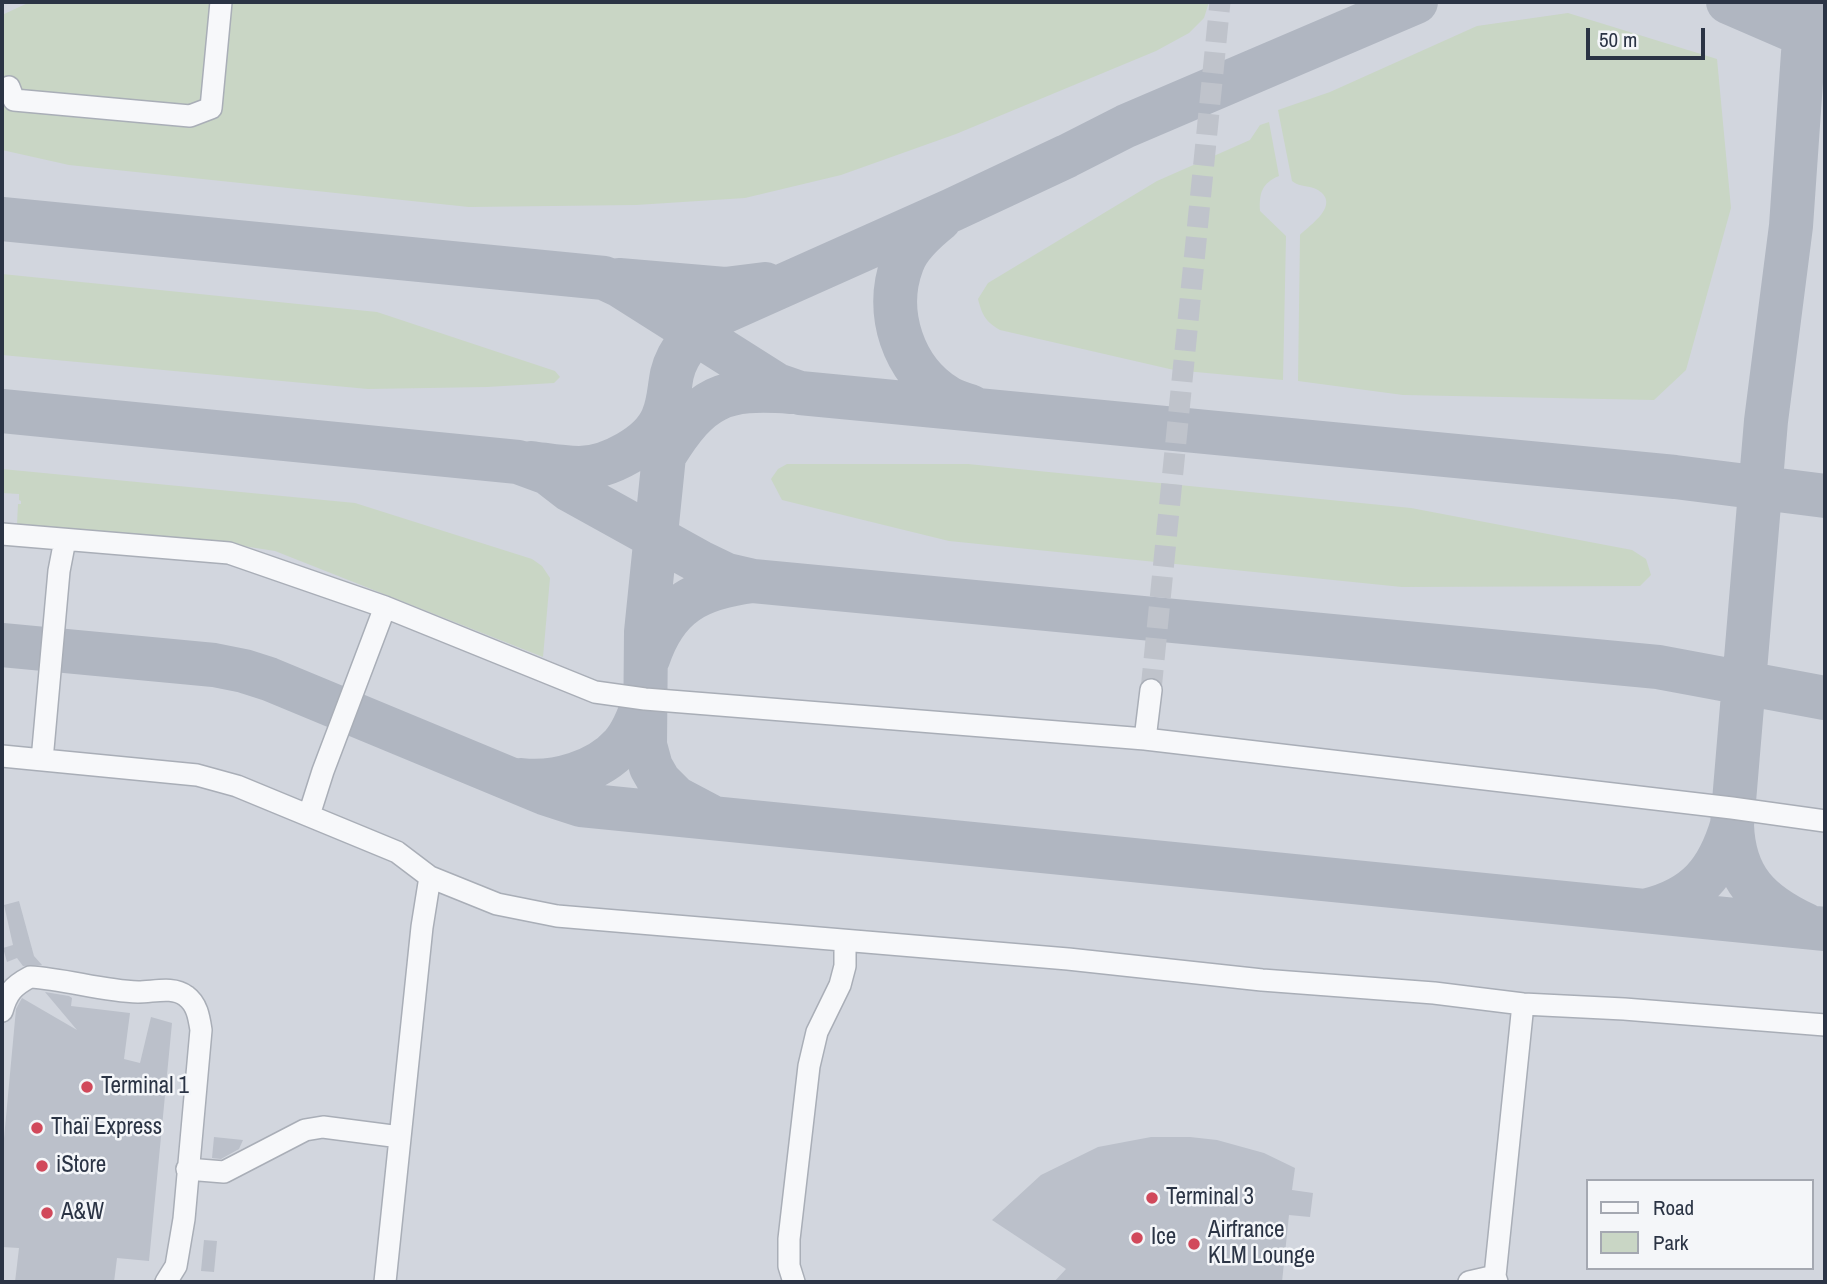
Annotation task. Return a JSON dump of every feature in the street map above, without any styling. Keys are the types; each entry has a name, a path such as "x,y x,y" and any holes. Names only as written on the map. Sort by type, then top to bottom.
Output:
{"street":[{"path":"9,87 14,100 190,116 211,108 221,2"},
{"path":"2,534 229,554 386,607 596,692 645,699 1145,739 1825,821"},
{"path":"42,760 59,571 65,540"},
{"path":"309,815 323,771 386,607"},
{"path":"1145,739 1151,690"},
{"path":"2,756 197,775 237,786 397,852 430,877 497,904 556,916 1068,959 1523,1004 1825,1025"},
{"path":"385,1282 422,927 430,877"},
{"path":"794,1282 789,1266 789,1239 810,1066 817,1032 840,985 845,966 845,941"},
{"path":"2,1011 6,996 15,985 30,977 137,992 173,990 185,995 199,1014 201,1030 184,1219 176,1266 166,1282"},
{"path":"1469,1282 1496,1279 1523,1004"},
{"path":"187,1169 224,1172 305,1130 323,1127 400,1138"}],"shaded area":[{"path":"2,2 1825,2 1825,1282 2,1282"}],"green space":[{"path":"30,2 1209,2 1204,18 1189,33 1156,51 956,134 841,175 745,198 636,205 469,207 69,165 2,150 2,15"},
{"path":"1568,13 1717,59 1731,208 1686,370 1654,400 1403,395 1298,381 1300,235 1321,214 1326,202 1318,190 1292,181 1278,110 1330,92 1477,26"},
{"path":"1269,122 1279,176 1263,189 1260,211 1286,236 1283,380 1174,370 1000,330 985,318 978,299 988,283 1157,181 1250,140 1260,125"},
{"path":"2,274 377,312 555,371 560,377 554,383 368,389 2,355"},
{"path":"787,464 968,464 1411,508 1632,550 1646,559 1651,575 1640,586 1402,587 949,541 782,500 771,479 778,469"},
{"path":"2,469 355,503 532,559 542,566 550,578 543,657 275,551 230,544 17,524 18,504 21,504 21,501 19,494 2,493"}],"building":[{"path":"19,901 34,956 42,965 23,966 17,958 7,962 3,948 13,945 4,905"},
{"name":"Terminal 1","path":"45,992 69,996 72,998 71,1006 130,1013 124,1059 140,1063 151,1017 172,1023 149,1261 117,1258 114,1282 15,1282 19,1248 2,1247 2,1160 16,1009 22,998 77,1030"},
{"path":"214,1137 243,1140 239,1149 221,1159 212,1158"},
{"name":"Terminal 3","path":"1151,1137 1217,1140 1264,1153 1295,1168 1292,1190 1313,1193 1310,1217 1289,1215 1282,1282 1054,1282 1066,1269 992,1220 1041,1175 1098,1147"},
{"path":"204,1240 217,1241 214,1272 201,1271"}],"taxiway":[{"path":"531,463 567,468 590,467 615,459 639,445 649,437 663,417 672,374 679,356 696,334 717,315 952,210 1126,126 1416,2"},
{"path":"1728,2 1825,44"},
{"path":"1806,925 1775,908 1752,887 1738,860 1732,825 1766,421 1791,226 1803,53 1810,2"},
{"path":"2,219 604,278 777,385 800,393 1675,477 1825,496"},
{"path":"940,219 918,239 902,264 895,301 897,320 901,338 919,372 947,397 972,407"},
{"path":"619,280 725,289 765,284"},
{"path":"664,456 690,420 716,400 748,391 791,392"},
{"path":"669,407 646,632 645,745 651,767 659,781 676,798 710,816"},
{"path":"2,411 518,462 548,473 570,490 700,562 727,575 753,581 1658,667 1825,698"},
{"path":"648,659 664,625 687,602 716,588 753,581"},
{"path":"2,645 214,665 244,671 544,793 581,805 1825,929"},
{"path":"521,780 562,778 601,762 626,740 644,701"},
{"path":"1648,910 1679,898 1703,881 1720,856 1732,825"}],"tunnel":[{"path":"1151,690 1220,2"}],"place":[{"name":"Terminal 1","path":"87,1087"},
{"name":"Thaï Express","path":"37,1128"},
{"name":"iStore","path":"42,1166"},
{"name":"Terminal 3","path":"1152,1198"},
{"name":"A&W","path":"47,1213"},
{"name":"Ice","path":"1137,1238"},
{"name":"Airfrance KLM Lounge","path":"1194,1244"}]}
